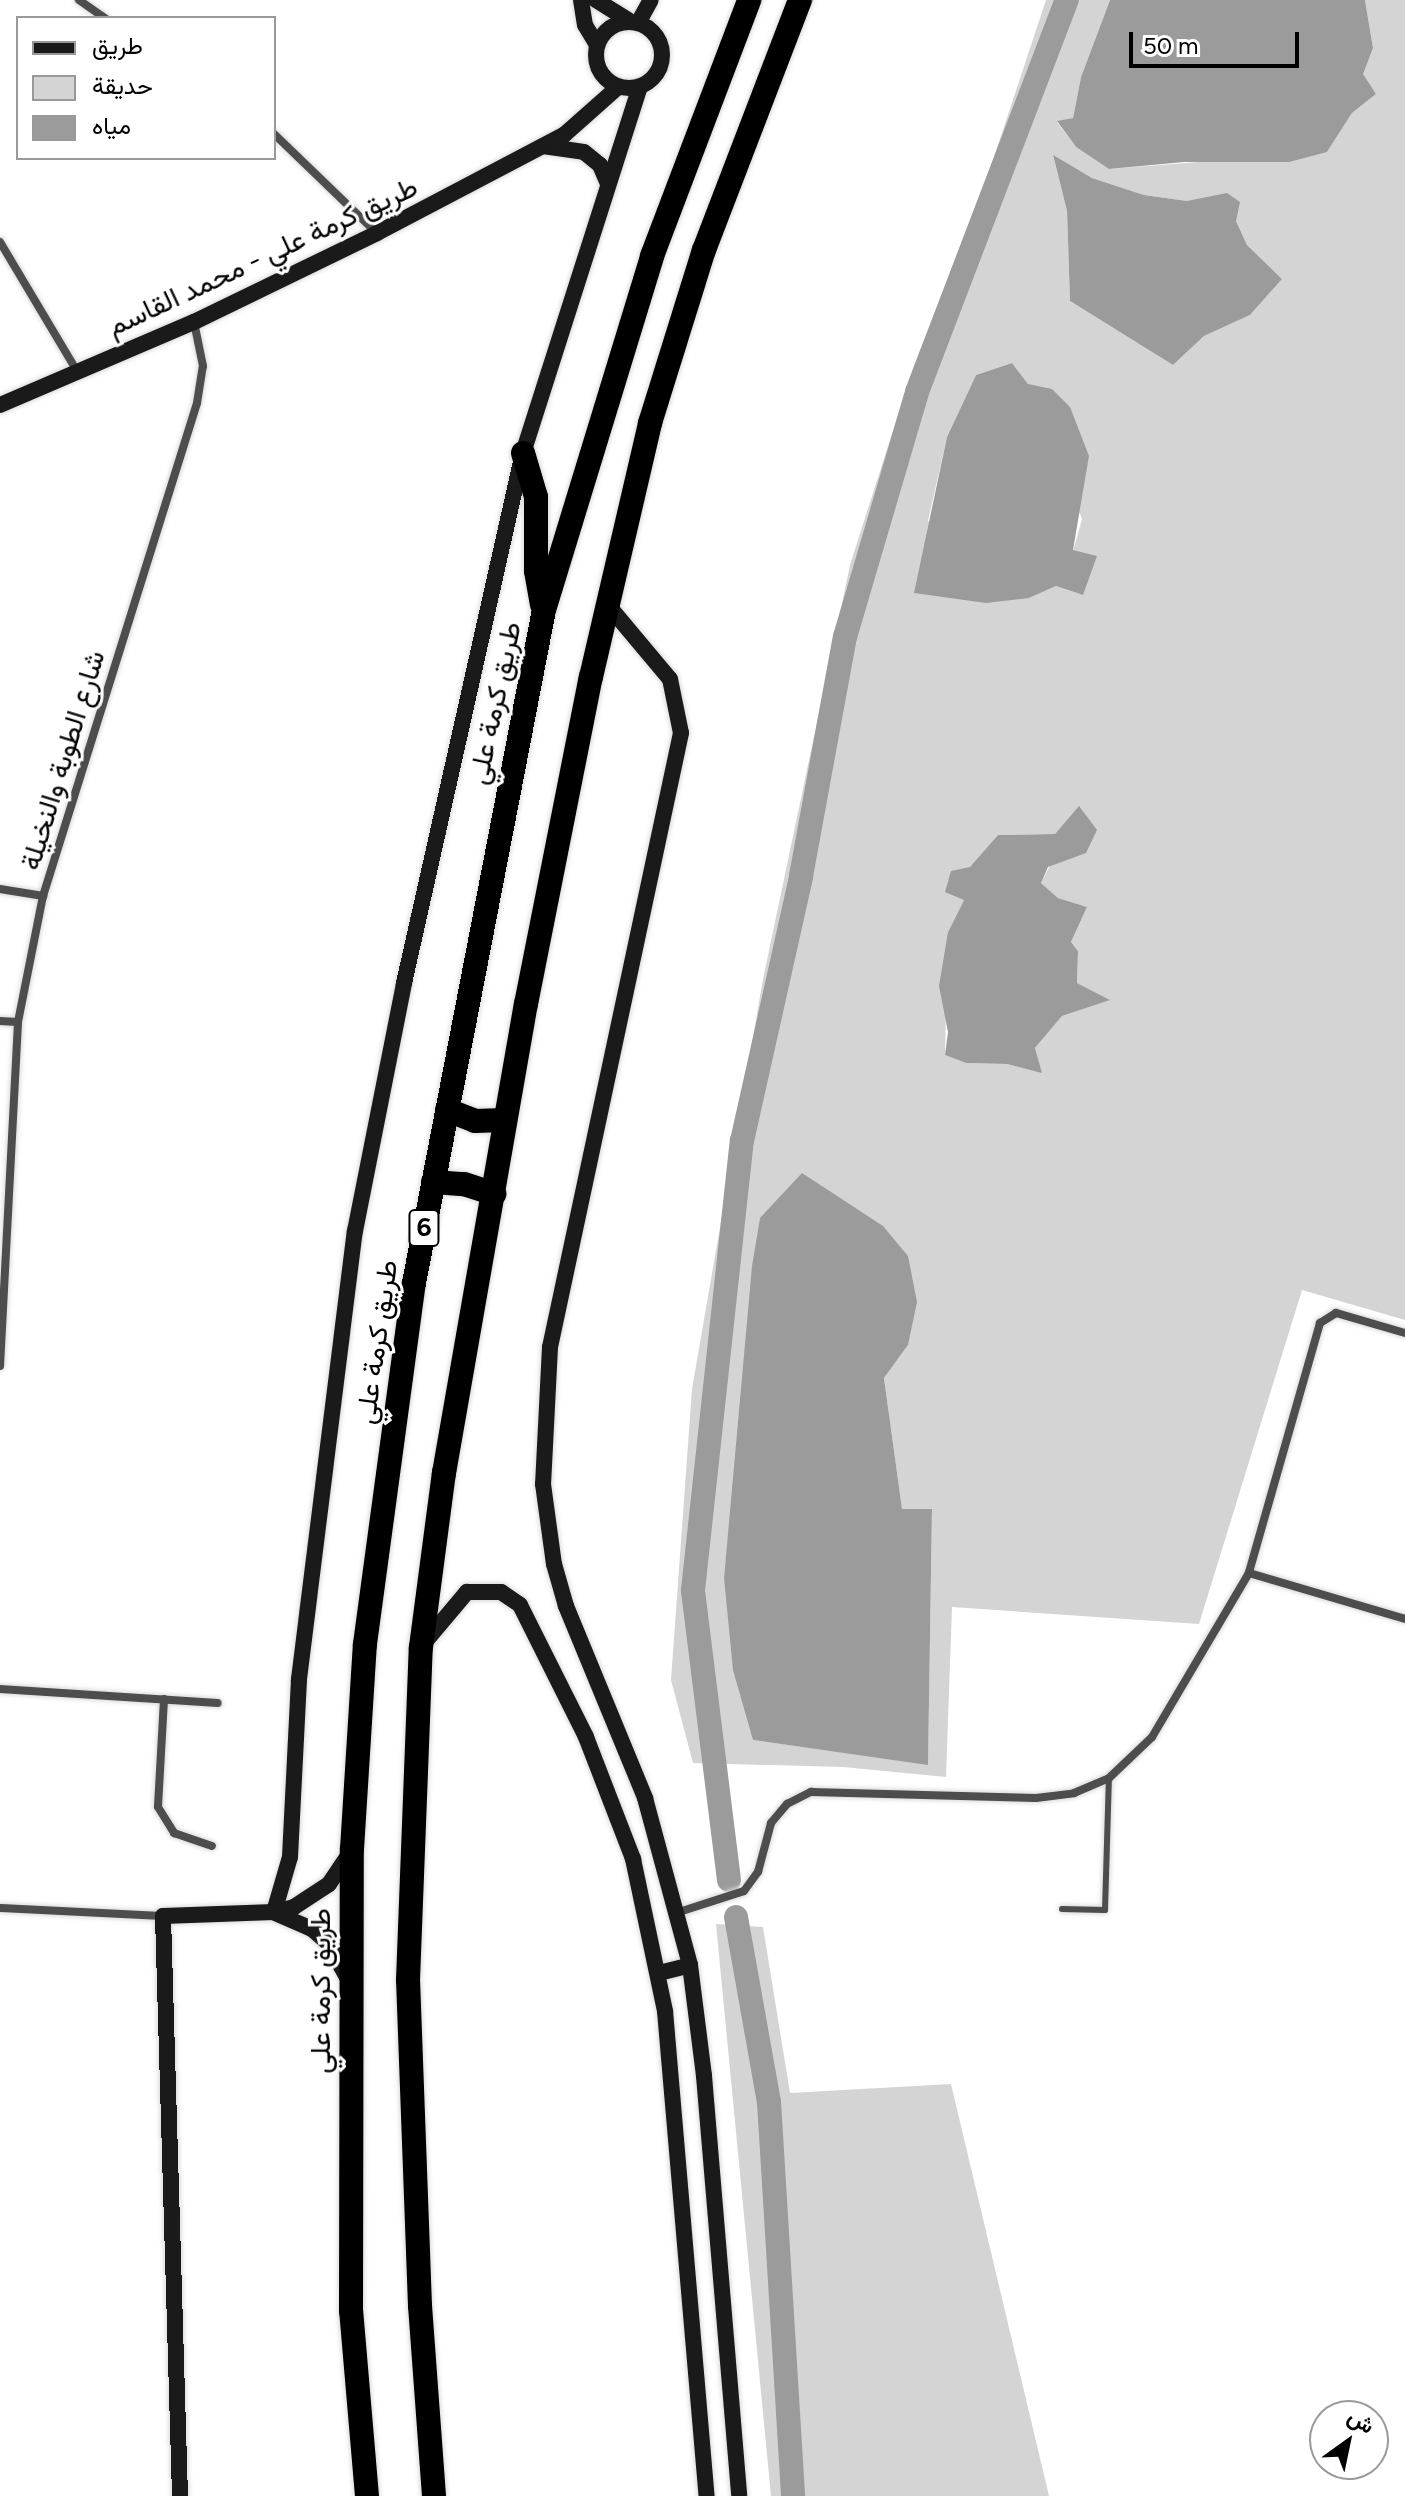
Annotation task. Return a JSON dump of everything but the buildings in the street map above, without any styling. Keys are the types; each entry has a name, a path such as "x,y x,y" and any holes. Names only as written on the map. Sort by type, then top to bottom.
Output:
{"highway":[{"name":"طريق كرمة علي","path":"367,2496 351,2311 348,1979 352,1849 365,1644 433,1182 544,610 639,296 749,0"},
{"name":"6","path":"434,2496 420,2306 408,1980 421,1647 444,1473 505,1120 607,604 650,423 685,308 800,0"},
{"path":"523,453 536,497 536,571 544,610"},
{"path":"447,1110 475,1121 505,1120"},
{"path":"433,1182 464,1184 494,1194"}],"main road":[{"path":"581,0 585,25 597,45 597,66 618,87 640,87"},
{"path":"274,1912 290,1857 299,1679 355,1231 463,708 523,453 640,87 657,74 663,54 655,35 596,0"},
{"path":"597,45 608,28 633,22 651,0"},
{"name":"طريق كرمة علي - محمد القاسم","path":"0,405 194,322 377,233 584,121 618,87"},
{"path":"542,146 584,152 600,165 608,184"},
{"path":"607,604 655,655 670,679 681,733 550,1347 543,1484 554,1564 566,1606 645,1798 679,1912 690,1965 704,2076 739,2496"},
{"path":"421,1647 467,1592 501,1592 527,1614 615,1807 659,1973 707,2496"},
{"path":"180,2496 163,1916 274,1912 313,1897 329,1884 352,1849"},
{"path":"274,1912 312,1929 328,1943 348,1979"},
{"path":"659,1973 690,1965"}],"street":[{"path":"79,0 102,16"},
{"path":"276,136 377,233"},
{"path":"0,242 77,371"},
{"name":"شارع الطوبة والنخيلة","path":"0,1366 18,1022 43,896 197,403 203,366 194,322"},
{"path":"0,889 43,896"},
{"path":"0,1021 18,1022"},
{"path":"679,1912 744,1891 758,1872 766,1835 778,1813 811,1792 1036,1798 1074,1793 1109,1778 1152,1737 1249,1573 1320,1323 1336,1313 1405,1333"},
{"path":"1249,1573 1405,1619"},
{"path":"0,1689 218,1703"},
{"path":"164,1699 158,1807 174,1833 212,1846"},
{"path":"0,1908 163,1916"}],"lane":[{"path":"1062,1909 1105,1910 1109,1778"}],"green space":[{"path":"1046,0 1110,0 1081,77 1073,118 1057,122 1076,147 1109,169 1327,152 1352,113 1376,94 1362,74 1373,48 1365,0 1405,0 1405,1320 1302,1290 1199,1624 952,1607 946,1777 843,1767 693,1763 671,1680 692,1389 763,979 850,565 912,371 989,172","holes":["1053,156 1092,178 1144,195 1187,201 1236,221 1247,245 1282,279 1250,315 1204,336 1173,365 1070,301 1067,211","1012,363 1028,384 1082,519 1073,551 1083,595 1056,586 1029,598 928,521 947,437 976,375","1080,807 1041,883 1058,898 1087,907 1071,942 1078,951 1077,983 1109,1000 1062,1016 1035,1048 1041,1072 1007,1064 966,1063 945,1055 948,932 964,900 970,868 998,835 1055,834","760,1218 908,1345 884,1378 902,1510 932,1509 928,1764 753,1740 724,1578"]},
{"path":"716,1924 763,1927 790,2093 951,2084 1049,2496 771,2496"}],"water":[{"path":"1110,0 1365,0 1373,48 1363,74 1376,94 1352,113 1327,152 1289,162 1184,162 1109,169 1076,147 1057,121 1073,118 1081,77"},
{"path":"1053,155 1092,178 1144,195 1187,201 1227,193 1240,202 1236,221 1247,245 1282,279 1250,315 1204,336 1173,365 1070,301 1067,211"},
{"path":"1012,363 1028,384 1052,389 1070,407 1089,456 1073,550 1097,556 1083,595 1056,586 1029,598 986,603 914,593 947,437 976,375"},
{"path":"1079,806 1097,830 1086,853 1048,867 1041,883 1058,898 1087,907 1071,942 1078,951 1077,983 1110,1000 1062,1016 1035,1048 1042,1073 1007,1064 966,1063 945,1055 948,1032 939,986 948,932 964,900 945,892 951,871 970,867 998,835 1055,834"},
{"path":"802,1173 883,1226 908,1256 917,1302 908,1345 884,1378 902,1509 932,1509 928,1765 753,1740 733,1670 724,1578 752,1266 760,1218"}],"waterway":[{"path":"729,1880 693,1590 742,1141 801,876 845,637 917,392 1067,0"},
{"path":"736,1917 769,2102 793,2496"}]}
